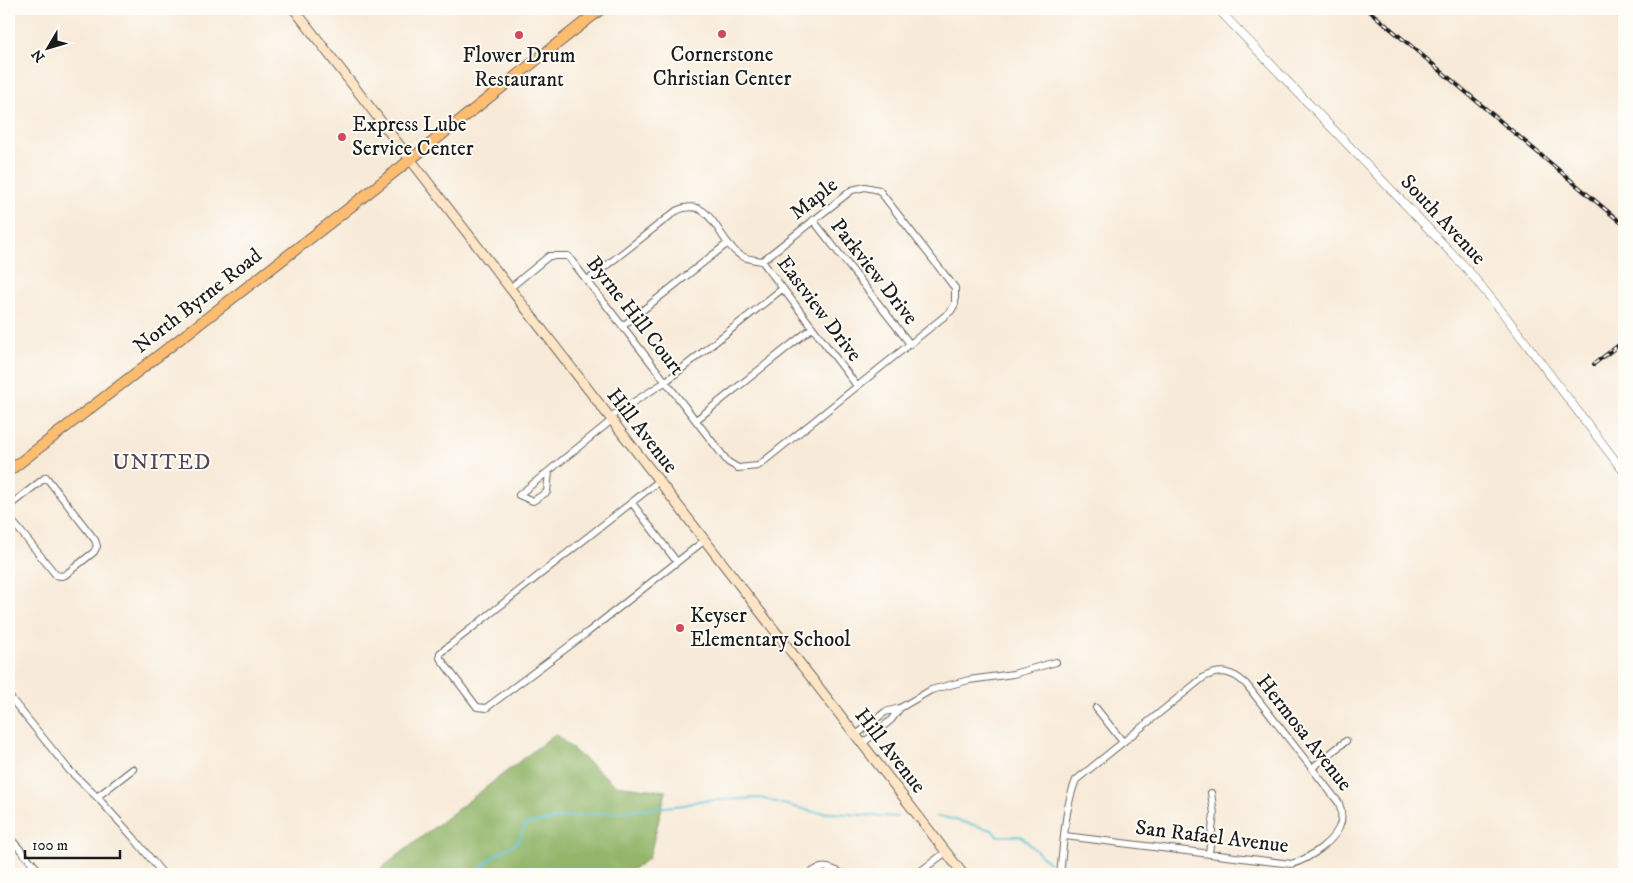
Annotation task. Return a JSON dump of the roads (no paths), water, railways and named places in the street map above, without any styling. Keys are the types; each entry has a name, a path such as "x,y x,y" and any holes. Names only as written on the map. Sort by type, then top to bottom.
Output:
{"main road":[{"name":"Hill Avenue","path":"294,9 963,874"},
{"name":"North Byrne Road","path":"9,471 411,160 601,9"}],"street":[{"name":"South Avenue","path":"1218,9 1466,269 1508,319 1624,472"},
{"name":"Maple","path":"762,261 852,190 865,187 878,190 954,288 955,304 945,316"},
{"name":"Eastview Drive","path":"588,280 676,211 685,207 696,207 706,213 739,255 762,261 782,290 857,386"},
{"name":"Parkview Drive","path":"813,220 910,344"},
{"path":"624,326 728,243"},
{"name":"Byrne Hill Court","path":"510,288 550,256 568,256 728,462 738,468 758,466 945,316"},
{"path":"549,471 547,492 533,500 519,495 611,419 666,382 782,290"},
{"path":"696,420 812,328"},
{"path":"9,506 46,477 95,540 97,546 94,552 65,575 56,575 9,517"},
{"path":"659,481 440,653 440,658 477,707 486,708 588,632 705,540"},
{"path":"632,503 677,562"},
{"path":"856,736 885,712 900,708 931,690 969,680 1013,674 1056,662"},
{"name":"Hermosa Avenue","path":"1122,742 1204,677 1214,672 1226,672 1237,676 1246,684 1339,803 1341,813 1340,824"},
{"path":"9,696 69,770 97,797 163,874"},
{"path":"862,744 891,720 900,708"},
{"path":"1060,874 1071,791 1076,780 1122,742 1096,708"},
{"path":"1312,768 1346,741"},
{"path":"97,797 133,770"},
{"path":"1209,853 1214,814 1211,793"},
{"name":"San Rafael Avenue","path":"1065,836 1291,864 1311,856 1331,839 1340,824"},
{"path":"9,837 42,874"},
{"path":"917,874 946,852"},
{"path":"25,874 35,866"},
{"path":"810,874 820,867 828,866 843,874"}],"waterway":[{"path":"475,874 493,857 519,841 525,825 567,817 685,805 698,801 760,798 814,812 897,817"},
{"path":"936,817 944,817 992,830 997,836 1021,836 1049,863"}],"railway":[{"path":"1367,9 1624,225"},
{"path":"1594,364 1624,341"}],"place":[{"name":"Cornerstone Christian Center","path":"722,34"},
{"name":"Flower Drum Restaurant","path":"519,35"},
{"name":"Express Lube Service Center","path":"342,137"},
{"name":"Keyser Elementary School","path":"680,628"}],"district":[{"name":"UNITED","path":"162,462"}]}
